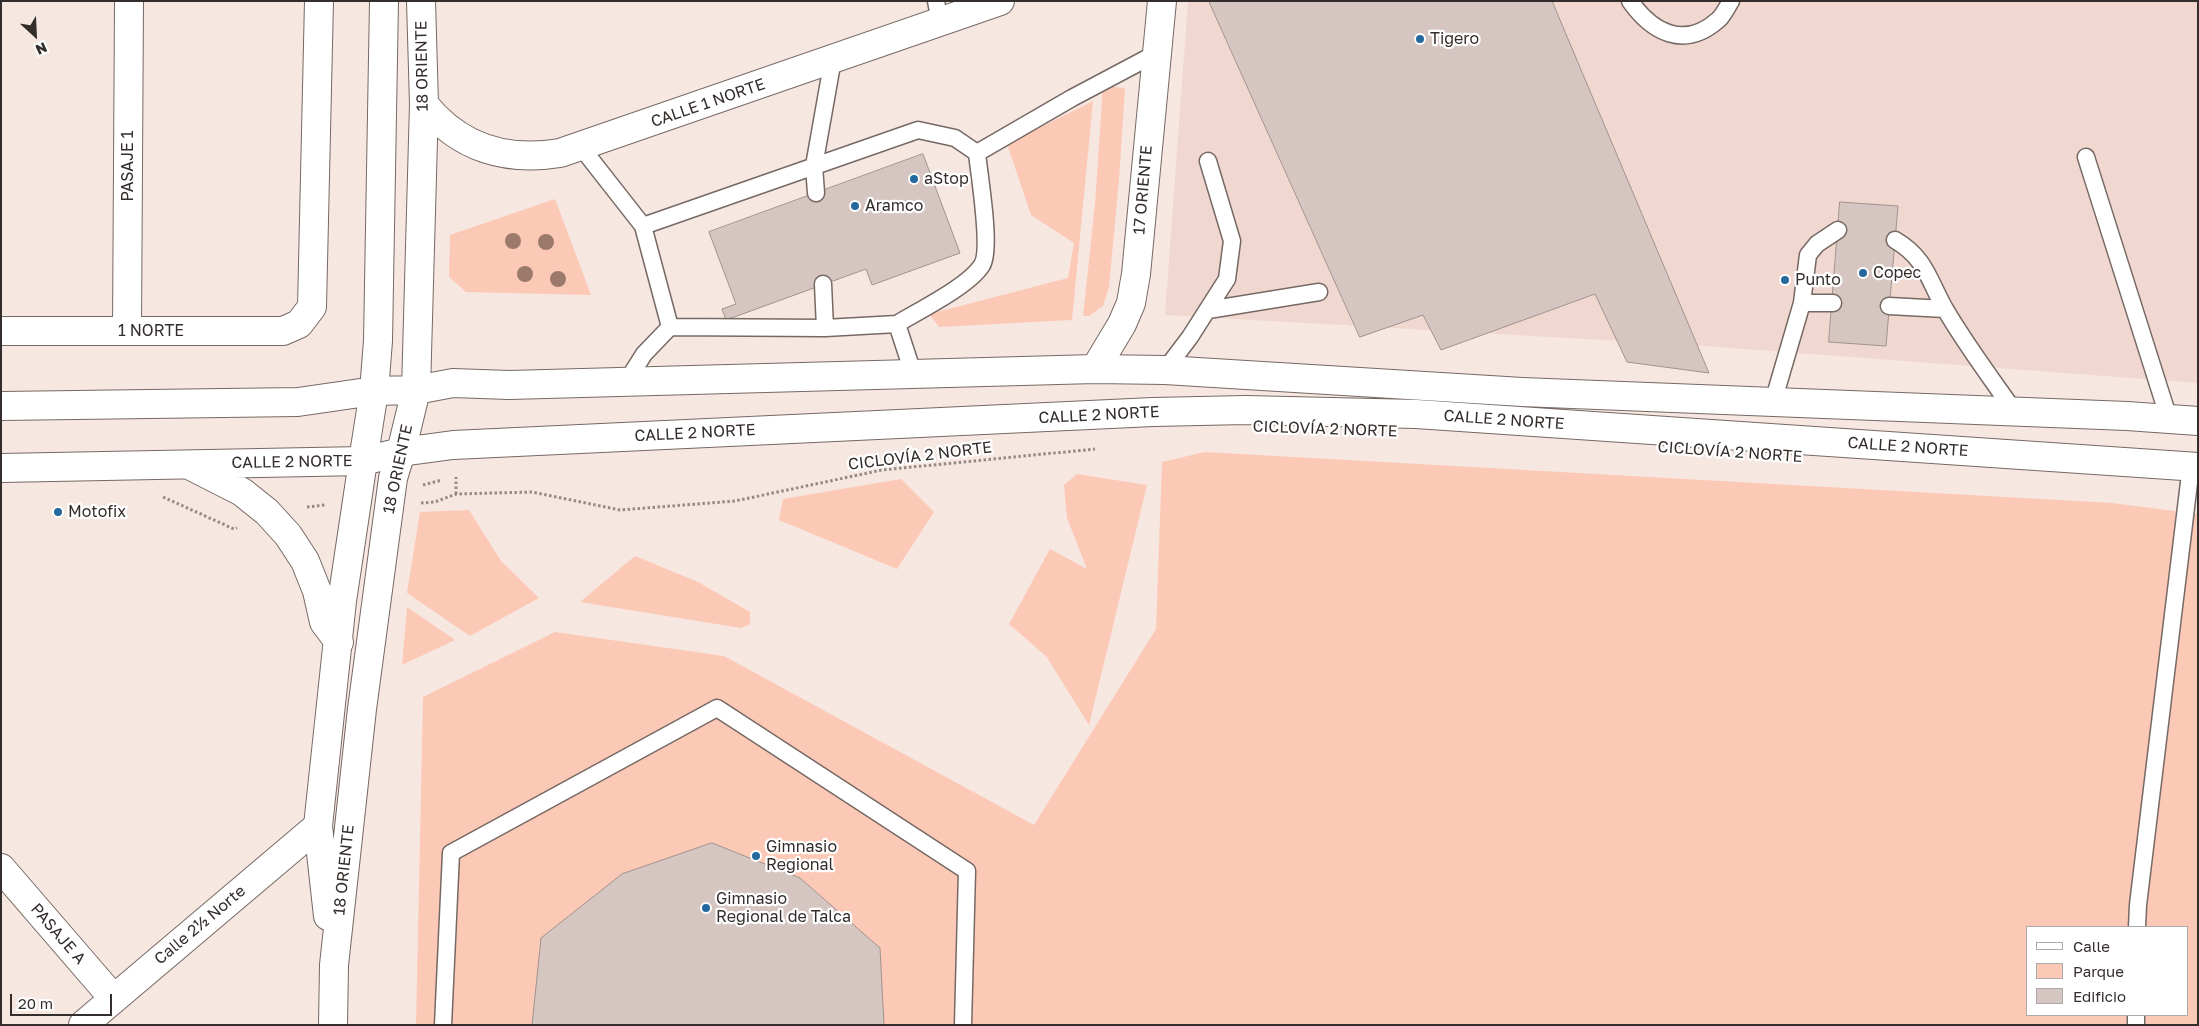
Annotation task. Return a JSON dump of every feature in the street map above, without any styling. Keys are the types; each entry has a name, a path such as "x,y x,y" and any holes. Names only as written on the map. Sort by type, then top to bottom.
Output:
{"main road":[{"name":"PASAJE 1","path":"127,331 129,1"},
{"name":"1 NORTE","path":"1,331 283,331 299,324 312,307 319,1"},
{"name":"18 ORIENTE","path":"334,965 318,826 343,592 374,391 378,331 384,1"},
{"name":"18 ORIENTE","path":"333,1025 334,965 362,709 393,478 416,390 424,104 421,1"},
{"name":"CALLE 1 NORTE","path":"424,104 445,128 481,148 499,154 539,156 581,147 833,59 938,12 1000,1"},
{"name":"17 ORIENTE","path":"1095,369 1122,324 1130,304 1136,274 1155,54 1162,1"},
{"name":"CALLE 2 NORTE","path":"1,406 298,402 374,391 416,390 452,383 509,385 1095,369 1165,370 1522,392 2127,416 2198,421"},
{"name":"CALLE 2 NORTE","path":"1,468 363,461 401,452 453,445 1144,412 1246,410 1416,414 2194,467"},
{"path":"189,465 242,492 267,512 288,535 308,569 317,591 324,622 339,642"},
{"name":"Calle 2½ Norte","path":"83,1025 318,826"},
{"name":"PASAJE A","path":"1,868 114,999"}],"lane":[{"path":"1630,1 1643,19 1665,33 1684,36 1702,30 1718,20 1731,1"},
{"path":"977,153 1072,98 1155,54"},
{"path":"816,193 814,166 833,59"},
{"path":"642,226 918,130 955,138 977,153"},
{"path":"581,147 642,226 670,327"},
{"path":"627,381 644,354 670,327 825,328 897,324 972,278 984,263 986,244 977,153"},
{"path":"2086,157 2169,419"},
{"path":"1165,370 1208,310 1227,278 1232,241 1208,161"},
{"path":"1773,402 1802,303 1808,255 1817,244 1838,230"},
{"path":"1895,240 1903,244 1923,263 1945,309 2014,412"},
{"path":"823,284 825,328"},
{"path":"1208,310 1319,292"},
{"path":"1802,303 1832,303"},
{"path":"1889,306 1945,309"},
{"path":"897,324 913,373"},
{"path":"2137,926 2138,905 2194,467"},
{"path":"443,1025 451,853 716,708 967,870 963,1025"}],"path":[{"name":"CICLOVÍA 2 NORTE","path":"456,494 532,492 620,510 735,500 882,470 1099,449"}],"shaded area":[{"path":"1188,1 2198,1 2198,383 1691,345 1165,315"}],"green space":[{"path":"1103,86 1125,88 1119,180 1109,287 1103,306 1089,316 1083,316 1095,204"},
{"path":"1093,101 1072,320 939,327 929,314 1068,278 1074,243 1031,215 1007,144"},
{"path":"555,199 591,295 466,292 449,277 450,235"},
{"path":"1205,452 2112,503 2198,514 2198,1025 416,1025 423,697 555,632 724,656 1034,825 1156,629 1162,462"},
{"path":"1077,474 1147,485 1089,725 1046,656 1009,624 1050,549 1087,569 1067,518 1064,485"},
{"path":"901,479 934,512 897,569 779,520 783,499"},
{"path":"469,510 501,561 539,598 470,636 407,593 420,512"},
{"path":"635,556 698,582 750,612 750,624 741,628 580,602"},
{"path":"407,607 455,640 402,665"}],"building":[{"path":"1209,1 1552,1 1709,373 1627,362 1595,294 1441,350 1423,315 1360,337"},
{"path":"923,154 960,253 872,285 866,269 726,320 722,309 736,304 709,232"},
{"name":"Copec","path":"1840,202 1898,206 1886,346 1829,342"},
{"name":"Gimnasio Regional de Talca","path":"712,843 800,878 880,948 884,1025 532,1025 541,938 622,874"}],"place":[{"name":"Tigero","path":"1420,39"},
{"name":"aStop","path":"914,179"},
{"name":"Aramco","path":"855,206"},
{"name":"Copec","path":"1863,273"},
{"name":"Punto","path":"1785,280"},
{"name":"Motofix","path":"58,512"},
{"name":"Gimnasio Regional","path":"756,856"},
{"name":"Gimnasio Regional de Talca","path":"706,908"}]}
